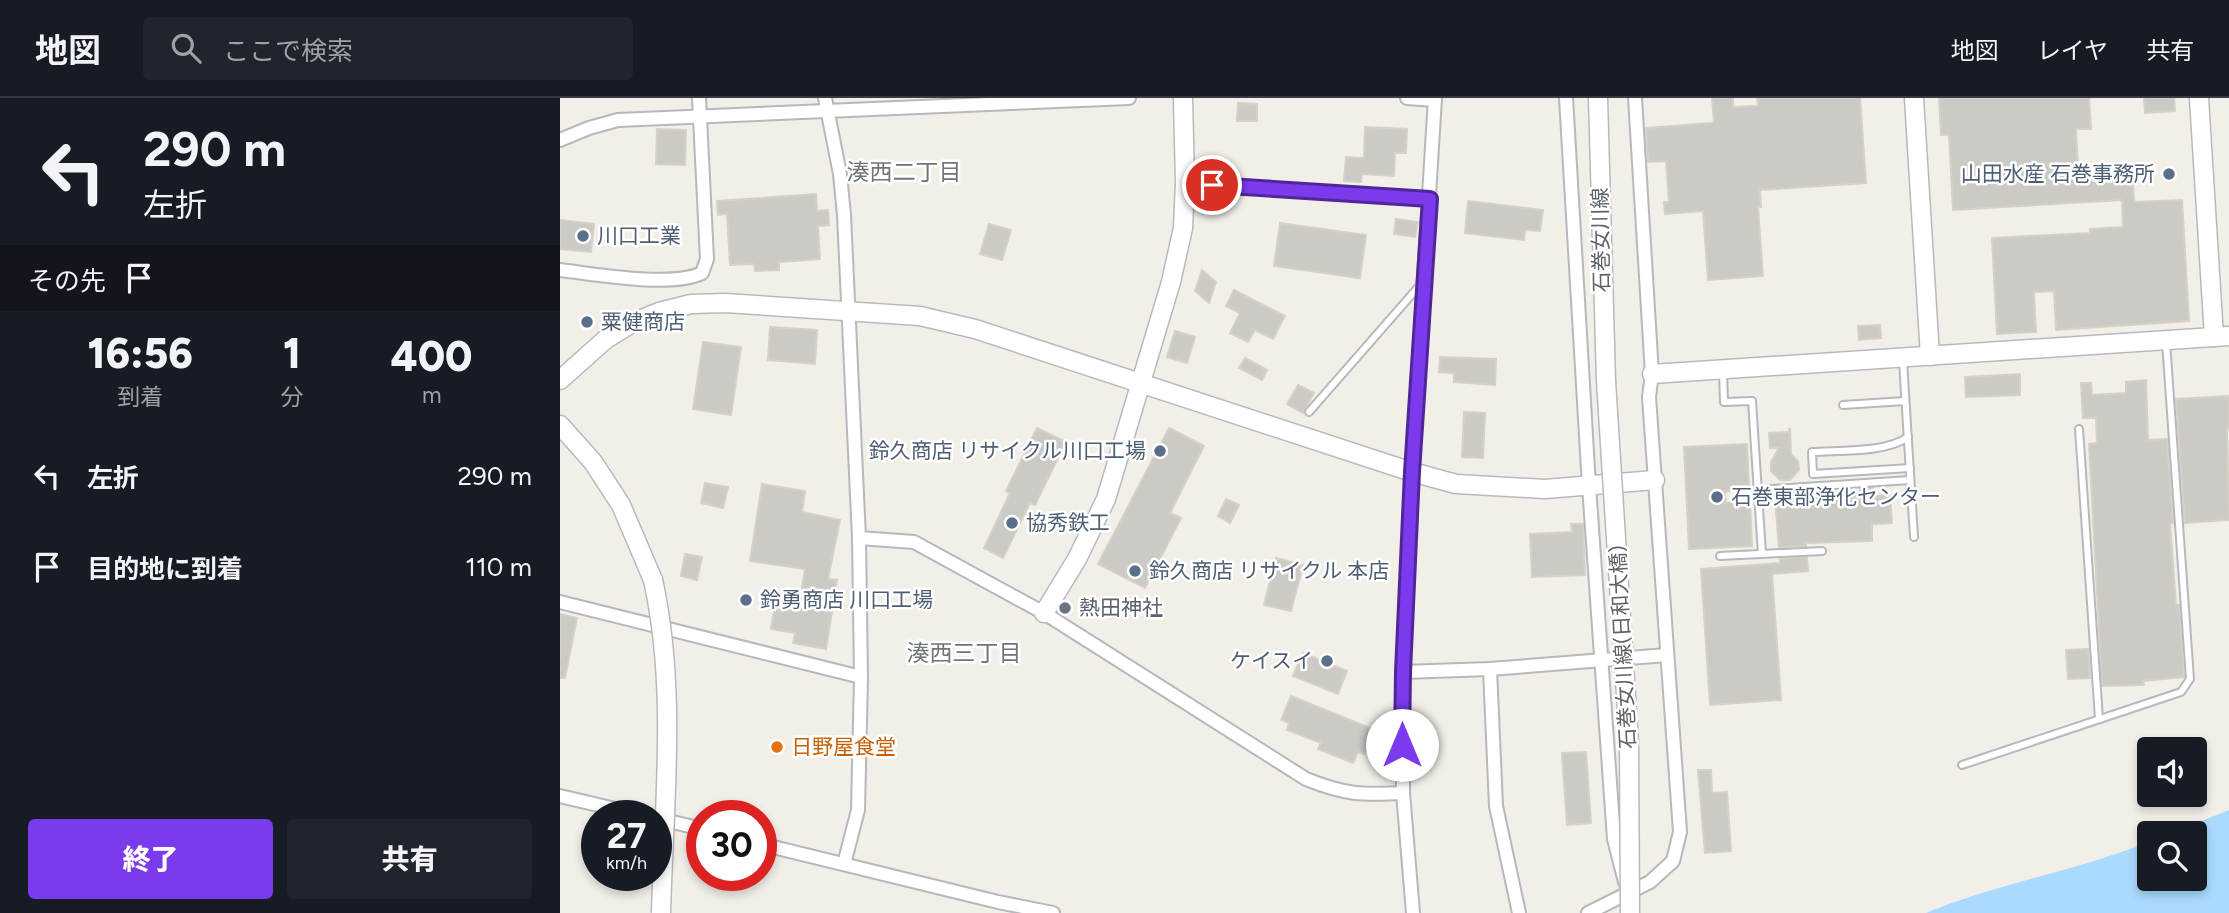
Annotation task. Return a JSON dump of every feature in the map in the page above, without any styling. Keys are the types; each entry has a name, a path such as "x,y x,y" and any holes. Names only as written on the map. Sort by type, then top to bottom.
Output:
{"street":[{"path":"560,270 636,279 693,278 702,273 707,259 699,98"},
{"path":"560,124 564,138 618,120 701,116 826,104 1129,98"},
{"path":"1044,613 1077,559 1106,499 1171,282 1183,228 1183,98"},
{"path":"1407,98 1435,99 1412,472 1403,672 1403,793 1413,913"},
{"path":"1566,98 1589,486 1614,839 1627,894"},
{"name":"石巻女川線","path":"1598,98 1606,381"},
{"path":"1588,913 1650,882 1673,861 1680,832 1649,397 1652,374 1635,98"},
{"path":"1914,98 1930,356"},
{"path":"1652,374 2221,336 2199,98"},
{"path":"826,104 840,174 859,538 861,677 858,810 844,864"},
{"path":"1185,184 1430,199"},
{"path":"560,380 606,339 632,323 659,312 691,304 725,303 920,316 975,329 1455,484 1545,489 1655,480"},
{"name":"石巻女川線(日和大橋)","path":"1606,381 1629,743 1630,913"},
{"path":"560,425 593,462 621,505 653,580 662,620 667,677 661,913"},
{"path":"859,538 914,541 1044,613 1306,779 1338,792 1364,795 1403,793"},
{"path":"560,602 861,677"},
{"path":"1403,672 1490,669 1667,655"},
{"path":"1490,669 1496,806 1518,913"},
{"path":"560,796 581,801"},
{"path":"777,848 1053,913"}],"lane":[{"path":"1309,412 1426,279"},
{"path":"1962,765 2181,692 2190,679 2165,340"},
{"path":"1903,358 1914,537"},
{"path":"1723,370 1724,402 1752,401 1762,554"},
{"path":"1843,405 1905,401"},
{"path":"2079,429 2099,719"},
{"path":"1908,437 1891,445 1812,452 1813,474 1910,468"},
{"path":"1758,490 1910,480"},
{"path":"1720,556 1822,551"}],"water":[{"path":"2229,810 2229,913 1926,913 1981,893 2137,846 2137,891 2207,891 2207,821 2201,821"}],"building":[{"path":"1712,98 1733,98 1733,107 1758,106 1757,98 1860,98 1866,183 1760,190 1761,207 1758,207 1763,276 1708,280 1703,211 1665,214 1664,202 1669,202 1666,161 1648,162 1646,128 1712,123"},
{"path":"1939,98 2089,98 2091,129 2076,129 2078,169 2132,167 2134,202 2182,200 2189,321 2056,330 2054,291 2034,292 2036,332 1997,334 1992,238 2090,233 2090,229 2123,227 2122,200 1953,210 1949,135 1941,135"},
{"path":"2144,98 2174,98 2175,111 2145,113"},
{"path":"1238,103 1257,104 1257,121 1237,121"},
{"path":"1365,127 1407,129 1406,153 1395,153 1394,176 1362,174 1361,182 1344,181 1346,157 1364,158"},
{"path":"657,129 686,130 685,165 656,164"},
{"path":"816,194 817,211 828,210 829,225 818,226 820,259 779,262 779,270 755,271 754,264 730,265 727,214 718,215 717,201"},
{"path":"1468,201 1543,210 1540,231 1525,230 1524,240 1465,233"},
{"path":"1396,219 1418,222 1415,237 1394,234"},
{"path":"560,220 594,224 591,252 560,249"},
{"path":"1280,223 1366,235 1360,278 1274,266"},
{"path":"989,224 1011,230 1002,260 980,254"},
{"path":"1202,270 1216,282 1209,303 1195,291"},
{"path":"1234,290 1285,316 1273,339 1255,330 1248,342 1230,333 1240,313 1226,306"},
{"path":"1880,325 1881,338 1859,340 1858,326"},
{"path":"770,327 817,330 815,364 768,360"},
{"path":"1175,331 1195,337 1187,363 1167,357"},
{"path":"703,342 741,347 731,415 693,409"},
{"path":"1440,357 1496,359 1495,385 1454,382 1454,373 1439,372"},
{"path":"1245,358 1267,370 1262,380 1239,368"},
{"path":"2020,374 2020,395 1966,397 1965,377"},
{"path":"2146,380 2148,440 2167,439 2173,523 2170,523 2184,677 2143,681 2144,685 2102,686 2089,444 2097,443 2096,418 2083,418 2081,383 2091,383 2092,395 2126,393 2126,382"},
{"path":"1298,385 1314,393 1303,413 1287,404"},
{"path":"2229,396 2229,520 2185,523 2176,399"},
{"path":"1464,412 1485,413 1483,458 1462,457"},
{"path":"1037,428 1066,442 1035,505 1030,503 1003,558 984,548 1010,493 1006,491"},
{"path":"1169,428 1204,446 1170,513 1181,518 1145,588 1098,564"},
{"path":"1790,428 1791,454 1798,461 1799,470 1790,480 1780,480 1771,471 1771,462 1779,448 1770,448 1769,433 1788,432"},
{"path":"1747,444 1749,487 1725,492 1726,503 1750,501 1752,546 1689,549 1684,447"},
{"path":"705,483 728,487 723,508 701,503"},
{"path":"762,484 805,491 802,512 840,520 828,579 837,580 826,649 793,643 795,633 771,629 776,598 800,601 805,569 750,561"},
{"path":"1873,488 1874,496 1890,495 1892,523 1872,524 1872,541 1806,543 1806,546 1779,547 1775,500 1860,495 1860,489"},
{"path":"1226,499 1239,505 1230,523 1218,516"},
{"path":"1571,524 1583,524 1585,575 1532,577 1530,534 1572,532"},
{"path":"685,554 702,557 697,580 681,576"},
{"path":"1807,557 1808,571 1772,574 1781,700 1710,705 1701,569 1780,563 1780,559"},
{"path":"1276,558 1303,565 1291,611 1264,605"},
{"path":"560,614 577,618 565,678 560,678"},
{"path":"2088,649 2090,678 2068,679 2066,650"},
{"path":"1303,653 1347,671 1338,694 1293,676"},
{"path":"1291,696 1375,730 1365,754 1358,752 1353,763 1318,749 1321,743 1287,730 1289,723 1281,720"},
{"path":"1586,752 1591,823 1567,825 1562,753"},
{"path":"1698,770 1711,770 1712,793 1727,792 1731,851 1705,853"}],"place":[{"name":"山田水産 石巻事務所","path":"2169,174"},
{"name":"川口工業","path":"583,236"},
{"name":"粟健商店","path":"587,322"},
{"name":"鈴久商店 リサイクル川口工場","path":"1160,451"},
{"name":"石巻東部浄化センター","path":"1717,497"},
{"name":"協秀鉄工","path":"1012,523"},
{"name":"鈴久商店 リサイクル 本店","path":"1135,571"},
{"name":"鈴勇商店 川口工場","path":"746,600"},
{"name":"熱田神社","path":"1065,608"},
{"name":"ケイスイ","path":"1327,661"},
{"name":"日野屋食堂","path":"777,747"}],"district":[{"name":"湊西二丁目","path":"904,172"},
{"name":"湊西三丁目","path":"964,653"}],"route":[{"path":"1212,185 1430,199 1412,472 1402,745"}]}
